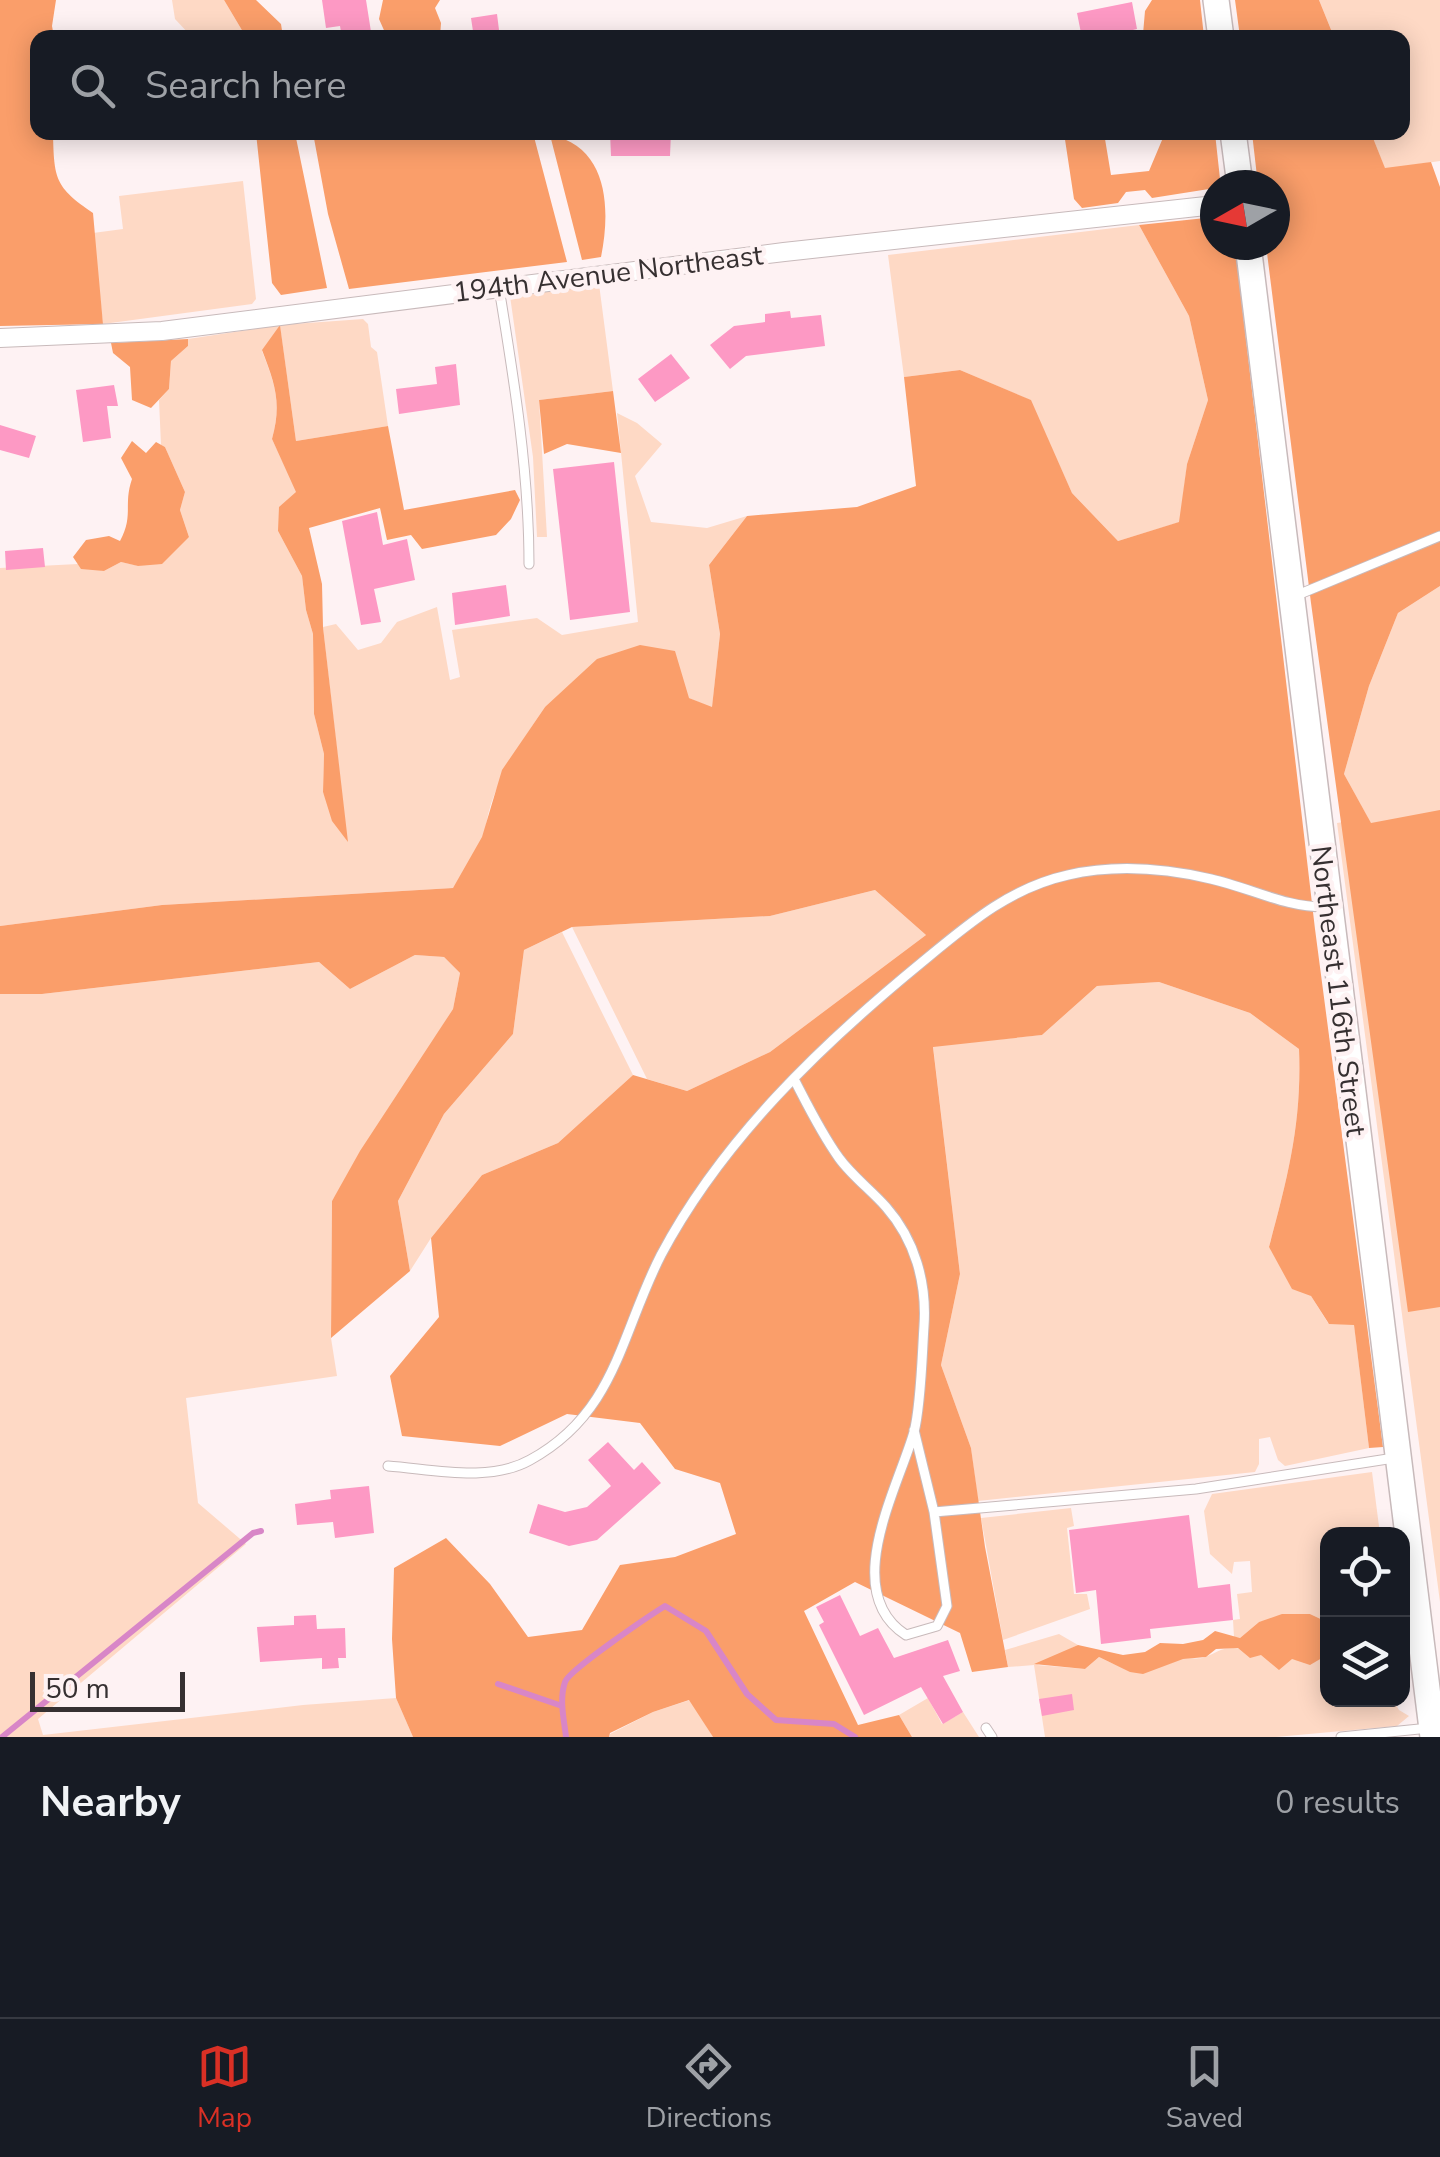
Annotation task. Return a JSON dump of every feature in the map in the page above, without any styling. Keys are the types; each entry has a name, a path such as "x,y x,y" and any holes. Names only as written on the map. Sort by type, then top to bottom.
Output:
{"street":[{"path":"1216,0 1220,30"},
{"path":"1235,140 1238,170"},
{"name":"194th Avenue Northeast","path":"0,338 162,331 784,252 1200,207"},
{"name":"Northeast 116th Street","path":"1250,260 1432,1732"}],"lane":[{"path":"499,288 514,378 529,522 529,564"},
{"path":"1290,598 1440,536"},
{"path":"388,1466 486,1472 512,1469 564,1438 594,1405 661,1256 706,1185 752,1124 854,1018 984,912 1024,888 1070,874 1140,866 1212,879 1302,908 1328,907"},
{"path":"794,1078 840,1160 888,1209 909,1238 923,1282 925,1323 914,1430 880,1524 876,1578 881,1608 892,1626 906,1635 937,1626 946,1606 934,1512 914,1430"},
{"path":"934,1512 1196,1489 1396,1458"},
{"path":"1342,1737 1432,1732"}],"shaded area":[{"path":"0,0 56,0 53,30 30,30 30,140 53,140 59,180 71,196 93,213 103,324 0,326"},
{"path":"172,0 224,0 242,30 185,30 175,19"},
{"path":"224,0 256,0 281,24 282,30 242,30"},
{"path":"383,0 440,0 435,8 440,30 384,30 379,19"},
{"path":"1152,0 1200,0 1203,30 1143,30 1145,11"},
{"path":"1235,0 1319,0 1331,30 1239,30"},
{"path":"1319,0 1440,0 1440,161 1385,169 1374,140 1410,140 1410,30 1331,30"},
{"path":"257,140 296,140 327,288 281,295 272,283"},
{"path":"314,140 535,140 567,262 349,289 328,214"},
{"path":"551,140 569,141 584,152 601,182 605,219 601,257 582,260"},
{"path":"1065,140 1105,140 1111,175 1149,171 1162,140 1216,140 1219,170 1200,170 1200,190 1152,198 1145,190 1126,192 1118,203 1082,208 1074,199"},
{"path":"1253,140 1374,140 1385,168 1431,162 1440,187 1440,586 1398,613 1369,686 1344,774 1371,823 1440,810 1440,1307 1408,1312 1268,260 1290,260 1290,170 1256,170"},
{"path":"243,181 256,299 252,304 103,324 93,233 123,229 119,196"},
{"path":"1200,219 1200,260 1237,260 1315,929 1383,1447 1369,1448 1354,1325 1329,1324 1311,1296 1292,1289 1269,1247 1292,1149 1299,1049 1250,1013 1159,982 1097,986 1042,1035 933,1047 960,1274 941,1365 971,1448 1008,1667 972,1672 960,1633 855,1582 804,1611 858,1725 899,1715 912,1737 713,1737 689,1700 653,1712 609,1737 413,1737 396,1698 392,1639 394,1568 446,1538 490,1584 528,1637 582,1630 620,1565 675,1557 736,1534 720,1483 675,1469 640,1423 567,1414 500,1446 402,1436 390,1376 439,1317 431,1238 482,1175 558,1143 633,1075 687,1091 770,1052 926,935 875,890 770,916 572,927 524,950 513,1034 444,1114 398,1201 410,1271 331,1338 332,1201 453,1009 460,973 444,957 415,955 350,989 319,962 42,994 0,994 0,926 162,905 453,888 482,837 502,770 545,707 597,659 640,645 675,651 689,698 712,707 720,634 709,565 747,516 857,507 916,486 904,377 960,370 1031,400 1072,493 1118,541 1179,522 1187,464 1208,400 1189,316 1139,225"},
{"path":"1139,225 1189,316 1208,400 1187,464 1180,522 1118,541 1072,493 1030,400 960,370 904,377 888,255"},
{"path":"599,284 613,391 539,400 547,537 537,537 533,457 510,296"},
{"path":"363,319 368,324 371,347 377,352 388,426 296,441 280,326 262,351 276,394 272,439 297,492 278,531 302,576 313,634 314,714 324,754 323,792 347,840 323,627 336,624 358,650 381,643 397,622 437,607 450,680 460,677 452,630 537,618 562,635 638,622 617,413 637,423 662,444 635,476 651,522 707,528 747,516 709,565 720,634 712,708 689,698 545,707 510,761 492,800 484,841 485,863 453,888 162,905 0,926 0,568 78,564 104,571 121,562 139,566 189,537 180,510 185,492 161,445 159,400 169,389 171,361 188,346 188,339 280,325"},
{"path":"280,325 296,441 388,426 404,510 515,490 520,500 511,519 496,535 422,549 411,535 387,540 380,508 309,528 322,584 323,627 348,842 332,821 323,792 324,754 314,714 313,634 302,576 278,531 279,507 296,492 272,439 276,394 262,350"},
{"path":"188,339 188,346 171,361 169,389 151,408 132,400 130,367 113,353 111,343"},
{"path":"613,391 621,453 567,444 544,454 539,400"},
{"path":"132,441 146,453 156,442 165,447 185,492 180,510 189,537 162,564 138,566 121,562 104,571 81,569 73,557 86,540 109,536 120,541 124,532 132,479 121,458"},
{"path":"1440,586 1440,1602 1337,823 1368,818 1344,774 1369,686 1398,613"},
{"path":"875,890 926,935 770,1052 687,1091 647,1079 572,927 770,916"},
{"path":"562,932 633,1075 558,1143 482,1175 410,1271 398,1201 444,1114 513,1034 524,950"},
{"path":"415,955 444,957 460,973 453,1009 332,1201 331,1338 337,1376 186,1398 198,1503 246,1544 38,1719 43,1735 396,1698 413,1737 0,1737 0,994 42,994 319,962 350,989"},
{"path":"1159,982 1250,1013 1299,1049 1292,1149 1269,1247 1311,1296 1328,1323 1354,1324 1369,1448 1285,1466 1278,1460 1270,1437 1259,1439 1259,1464 1255,1472 978,1501 971,1448 941,1365 960,1274 933,1046 1042,1035 1097,986"},
{"path":"1372,1472 1379,1527 1320,1527 1320,1619 1310,1614 1259,1622 1240,1638 1234,1637 1233,1620 1240,1619 1237,1594 1252,1592 1250,1561 1234,1562 1232,1574 1210,1554 1204,1511 1212,1494"},
{"path":"1071,1508 1074,1526 1067,1528 1074,1594 1087,1594 1090,1609 1003,1640 981,1518"},
{"path":"1282,1614 1310,1614 1320,1619 1320,1659 1310,1665 1292,1659 1279,1670 1261,1655 1250,1658 1238,1648 1216,1649 1206,1657 1183,1659 1143,1674 1099,1657 1085,1669 1034,1664 1078,1645 1123,1655 1145,1652 1160,1643 1203,1640 1215,1631 1240,1638 1259,1622"},
{"path":"1059,1634 1078,1645 1037,1665 1085,1669 1099,1657 1122,1667 1148,1670 1234,1648 1293,1659 1320,1658 1320,1707 1397,1707 1409,1716 1397,1726 1276,1737 1045,1737 1034,1665 1008,1667 1005,1650"},
{"path":"928,1698 942,1724 963,1712 979,1737 912,1737 899,1715"},
{"path":"690,1700 713,1737 609,1737 653,1712"}],"building":[{"path":"322,0 366,0 371,30 326,28"},
{"path":"1132,2 1137,29 1080,30 1077,13"},
{"path":"497,14 499,30 473,30 471,18"},
{"path":"610,140 671,140 670,156 611,156"},
{"path":"790,311 791,318 821,315 825,346 746,356 730,369 710,345 734,326 765,322 765,314"},
{"path":"671,354 690,378 655,402 638,379"},
{"path":"456,364 460,405 399,414 396,389 437,384 435,367"},
{"path":"114,385 118,406 107,406 111,438 83,442 76,390"},
{"path":"0,425 36,436 29,458 0,450"},
{"path":"614,462 630,612 570,620 553,469"},
{"path":"377,512 383,545 407,539 415,580 374,589 381,622 361,625 342,521"},
{"path":"43,548 45,567 6,570 5,551"},
{"path":"506,585 510,616 455,625 452,593"},
{"path":"608,1442 634,1470 642,1462 661,1483 597,1540 569,1546 529,1533 538,1504 565,1512 587,1507 611,1486 588,1460"},
{"path":"369,1486 374,1533 335,1538 333,1522 297,1525 295,1504 331,1499 330,1490"},
{"path":"1189,1515 1198,1588 1230,1584 1233,1620 1150,1629 1151,1638 1101,1644 1096,1590 1076,1593 1069,1530"},
{"path":"840,1595 860,1636 878,1628 894,1658 948,1640 960,1671 943,1676 963,1712 943,1724 921,1687 864,1715 819,1625 824,1622 816,1607"},
{"path":"316,1615 317,1629 345,1628 346,1658 338,1658 339,1668 322,1669 322,1658 260,1662 257,1627 294,1625 294,1616"},
{"path":"1072,1694 1074,1710 1042,1716 1039,1699"}],"waterway":[{"path":"2,1737 253,1533 261,1531"},
{"path":"566,1737 562,1703 565,1682 594,1655 665,1606 706,1631 747,1694 776,1720 834,1724 855,1737"},
{"path":"498,1684 562,1706"}]}
